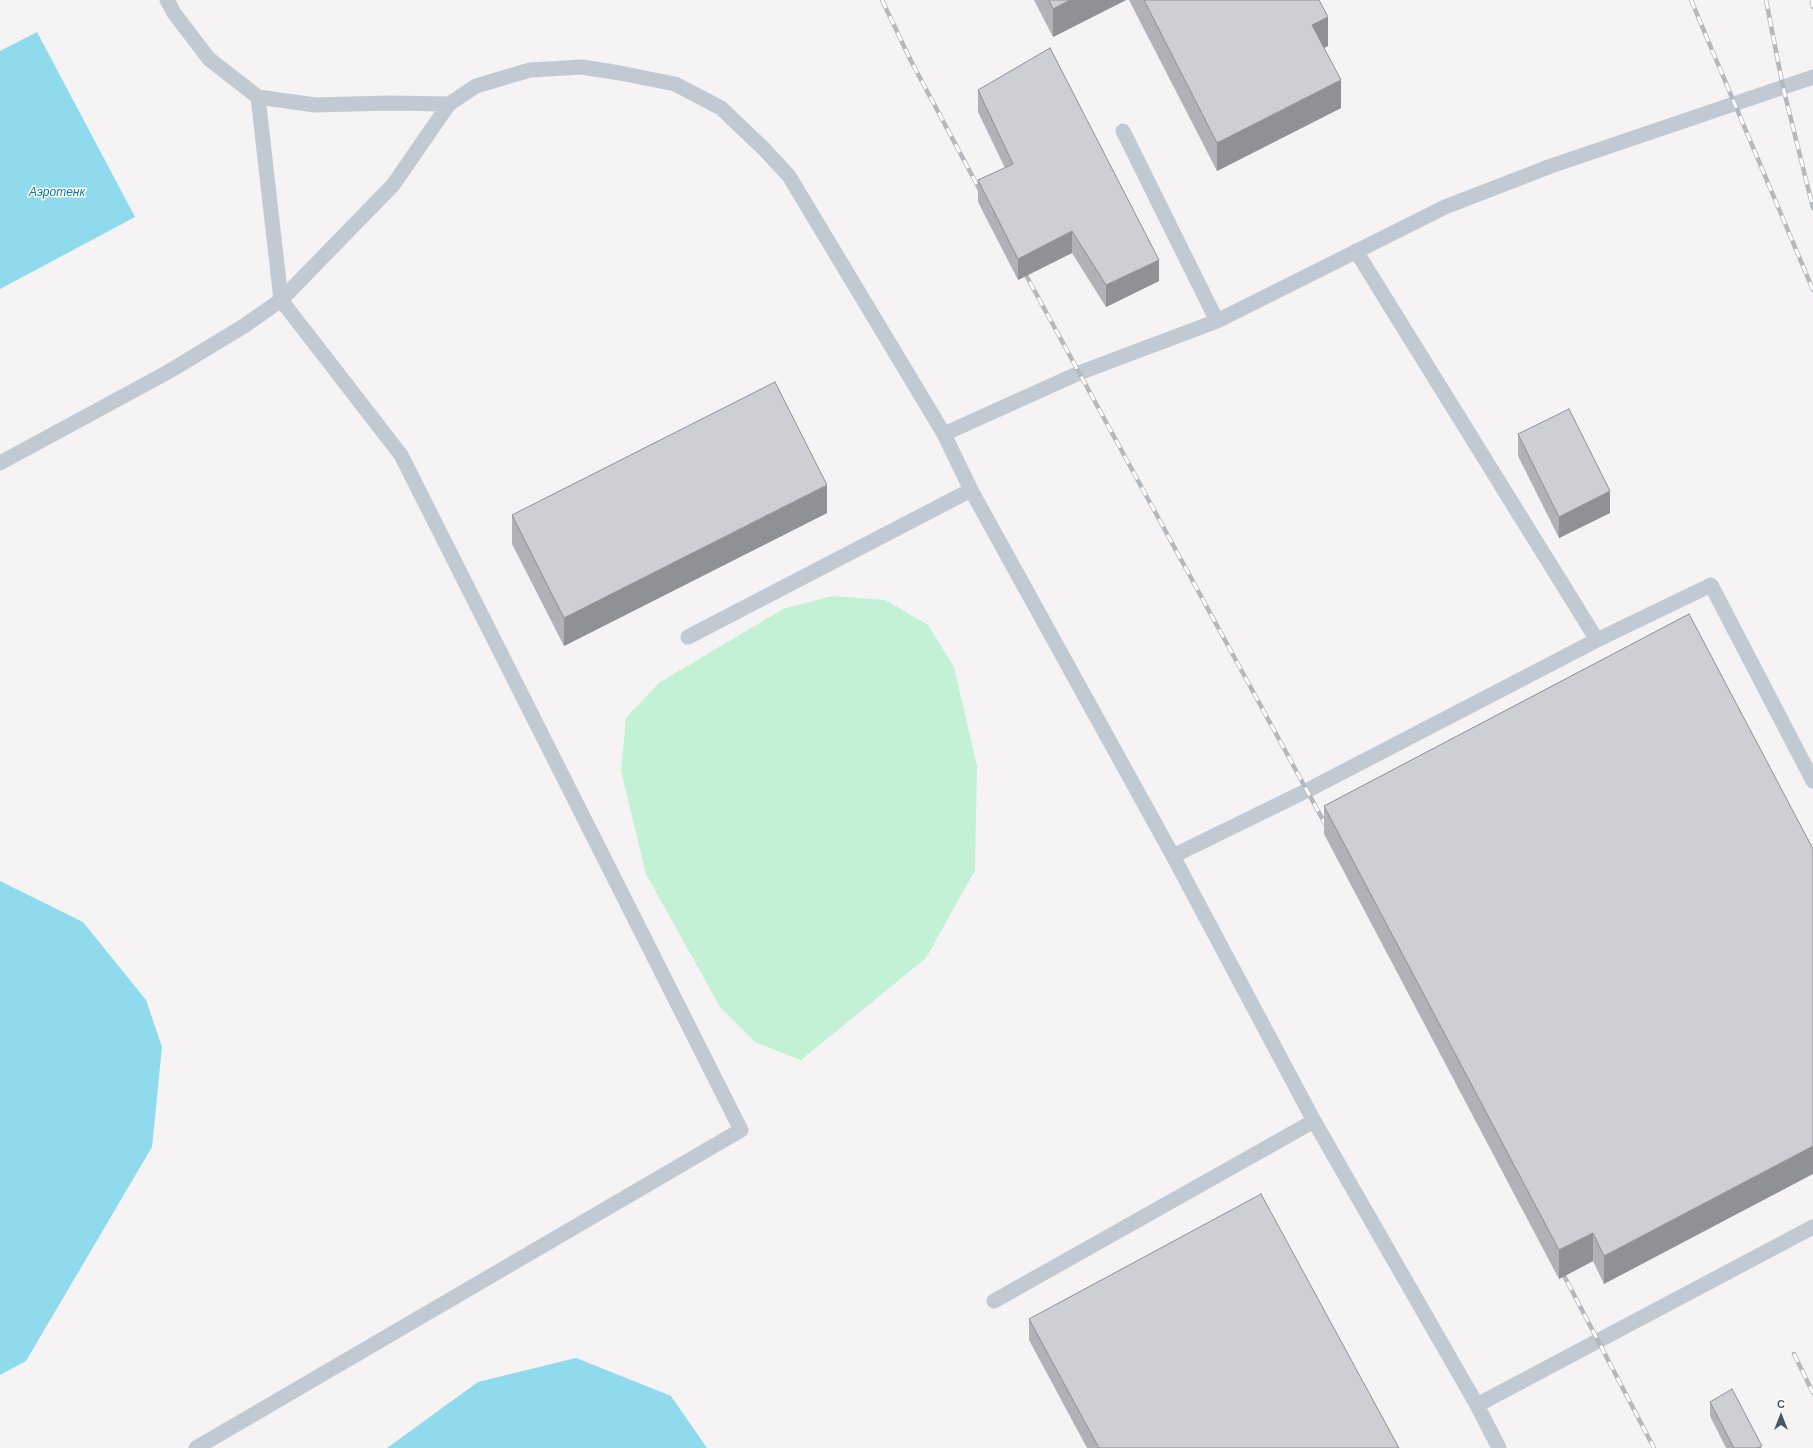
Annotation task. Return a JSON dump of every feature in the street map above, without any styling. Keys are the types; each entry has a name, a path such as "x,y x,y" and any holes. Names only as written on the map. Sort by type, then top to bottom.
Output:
{"lane":[{"path":"167,0 174,13 209,59 258,97 315,105 389,103 449,104"},
{"path":"0,463 168,372 244,326 281,300 393,185 449,104 476,86 530,70 582,67 620,72 675,84 721,108 764,149 789,176 944,434 971,490 1173,856 1314,1121 1477,1405 1500,1448"},
{"path":"944,434 1079,373 1218,320 1445,207 1551,166 1813,76"},
{"path":"196,1448 741,1130 401,455 281,300 258,97"},
{"path":"1123,131 1218,320"},
{"path":"1356,251 1597,640"},
{"path":"688,637 971,490"},
{"path":"1173,856 1315,786 1597,640 1710,585 1813,781"},
{"path":"994,1301 1314,1121"},
{"path":"1477,1405 1813,1227"}],"green space":[{"path":"832,596 885,600 928,625 954,667 977,766 975,870 926,958 801,1060 755,1042 720,1007 646,874 621,771 626,718 659,683 783,609"}],"water":[{"name":"Аэротенк","path":"37,32 135,217 0,289 0,51"},
{"path":"0,881 83,922 146,1000 162,1047 152,1147 26,1361 0,1375"},
{"path":"576,1358 671,1396 707,1448 387,1448 478,1382"}],"building":[{"path":"1049,0 1070,0 1053,9"},
{"path":"1144,0 1319,0 1328,17 1312,25 1341,80 1217,143"},
{"path":"1050,48 1159,260 1106,285 1072,231 1018,259 978,180 1013,164 978,90"},
{"path":"775,382 827,485 564,618 512,515"},
{"path":"1569,409 1610,491 1559,517 1518,434"},
{"path":"1689,614 1813,849 1813,1146 1604,1256 1593,1233 1559,1250 1324,806"},
{"path":"1261,1194 1399,1448 1099,1448 1029,1319"},
{"path":"1732,1389 1762,1446 1758,1448 1734,1448 1710,1402"}],"railway":[{"path":"882,0 911,61 983,196"},
{"path":"1691,0 1813,290"},
{"path":"1766,0 1783,87 1813,208"},
{"path":"1812,0 1813,7"},
{"path":"1021,266 1329,831"},
{"path":"1559,1266 1654,1448"},
{"path":"1794,1354 1813,1393"}]}
